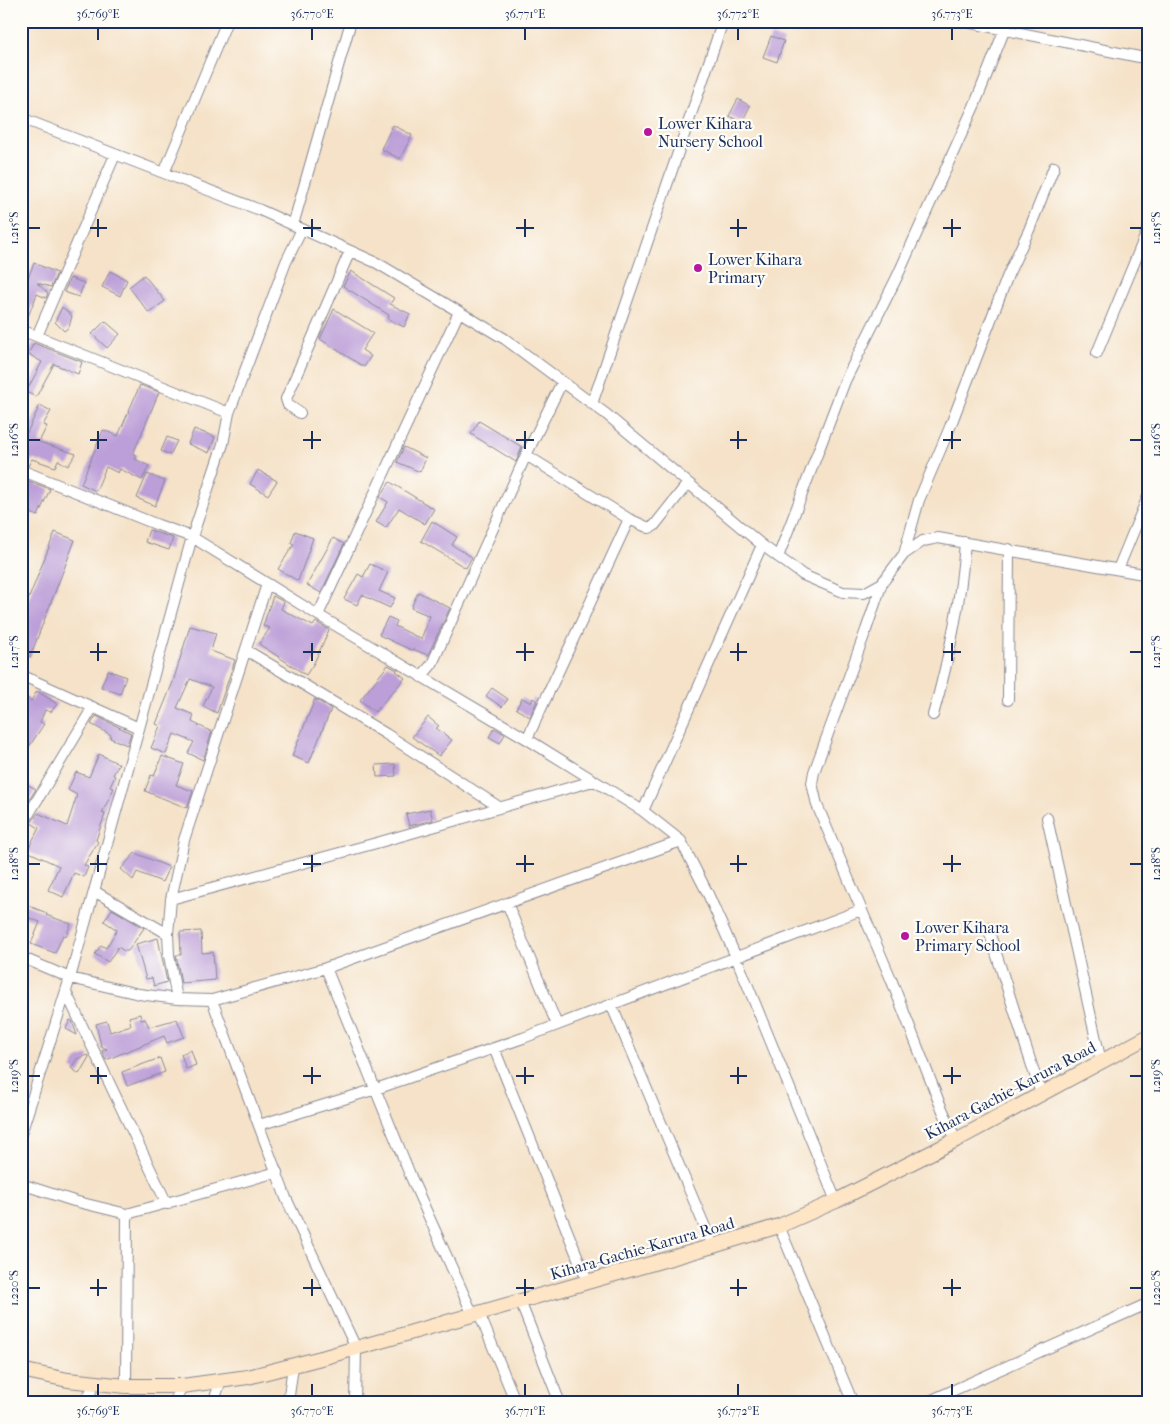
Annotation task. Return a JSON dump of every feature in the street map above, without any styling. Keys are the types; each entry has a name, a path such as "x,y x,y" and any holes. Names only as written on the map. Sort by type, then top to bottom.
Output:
{"street":[{"path":"164,173 227,21"},
{"path":"21,1134 66,992 192,537 223,444 229,413 298,227 351,21"},
{"path":"592,404 723,21"},
{"path":"961,21 1006,26 1149,59"},
{"path":"778,557 845,381 897,278 975,104 1006,26"},
{"path":"21,118 298,227 377,263 505,339 592,404 762,545 803,576 842,592 864,593 882,583"},
{"path":"37,336 115,155"},
{"path":"904,554 919,500 950,427 1008,275 1029,230 1054,168"},
{"path":"1097,352 1149,227"},
{"path":"300,413 288,405 286,398 350,251"},
{"path":"318,615 459,312"},
{"path":"21,330 229,413"},
{"path":"421,677 432,664 526,455 562,382"},
{"path":"526,455 643,527 649,528 654,526 688,483"},
{"path":"21,470 158,526 192,537 421,677 528,739 643,811 681,841 708,894 736,957 836,1201"},
{"path":"1118,569 1149,494"},
{"path":"528,739 629,519"},
{"path":"956,1140 938,1102 891,979 817,805 812,783 820,753 882,583 904,554 923,541 938,538 965,542 1149,575"},
{"path":"933,715 944,676 960,593 965,542"},
{"path":"643,811 762,545"},
{"path":"1008,700 1009,549"},
{"path":"177,999 169,955 168,934 171,899 184,840 267,584"},
{"path":"246,650 386,734 499,807"},
{"path":"21,675 139,728"},
{"path":"21,828 93,707"},
{"path":"171,899 593,781"},
{"path":"1047,818 1101,1062"},
{"path":"21,957 70,978 139,994 177,999 212,1000 326,968 681,841"},
{"path":"94,891 168,934"},
{"path":"507,903 557,1025"},
{"path":"259,1125 376,1089 494,1048 861,910"},
{"path":"988,928 1041,1094"},
{"path":"326,968 411,1177 477,1314 516,1403"},
{"path":"66,992 166,1204"},
{"path":"212,1000 286,1198 356,1348 354,1403"},
{"path":"611,1004 714,1246"},
{"name":"Kihara-Gachie-Karura Road","path":"21,1370 68,1380 126,1386 182,1386 248,1377 293,1366 714,1246 779,1226 836,1201 956,1140 1149,1036"},
{"path":"494,1048 588,1283"},
{"path":"21,1184 74,1201 128,1214 277,1172"},
{"path":"126,1386 128,1214"},
{"path":"779,1226 853,1403"},
{"path":"520,1301 560,1403"},
{"path":"925,1403 1149,1303"},
{"path":"288,1403 293,1366"},
{"path":"213,1403 221,1381"},
{"path":"84,1403 96,1383"},
{"path":"174,1403 182,1386"}],"building":[{"path":"771,36 784,41 777,62 763,57"},
{"path":"738,99 750,106 742,122 729,116"},
{"path":"393,125 412,135 400,159 381,149"},
{"path":"34,263 57,273 51,287 37,283 48,293 46,298 37,294 25,324 21,323 21,295"},
{"path":"110,271 127,280 120,296 102,287"},
{"path":"351,271 394,298 390,304 410,314 404,327 388,319 389,315 343,286"},
{"path":"144,275 165,301 149,313 129,287"},
{"path":"70,278 84,283 79,297 64,292"},
{"path":"62,307 72,316 69,327 64,331 55,322"},
{"path":"334,309 373,333 362,350 371,356 364,367 320,339"},
{"path":"105,321 120,334 107,348 92,334"},
{"path":"34,343 82,362 78,374 54,364 36,397 26,392 42,362 28,354"},
{"path":"140,385 159,392 133,454 137,455 135,459 149,466 142,480 120,469 118,473 106,467 96,491 81,484 103,430 118,436"},
{"path":"40,405 51,411 43,425 47,426 39,442 76,454 68,466 58,460 55,467 32,459 28,466 21,463 21,445"},
{"path":"479,421 522,447 516,462 471,434"},
{"path":"194,429 215,437 209,453 188,444"},
{"path":"167,437 177,441 170,455 161,451"},
{"path":"404,447 426,458 420,472 397,462"},
{"path":"258,470 277,481 268,495 250,484"},
{"path":"147,474 165,481 155,506 137,498"},
{"path":"21,478 50,489 38,516 21,509 21,503 25,495 21,494"},
{"path":"390,482 434,509 425,524 399,508 386,528 376,522 388,502 380,497"},
{"path":"432,521 457,537 452,545 472,557 466,568 421,541"},
{"path":"149,530 173,538 169,550 145,542"},
{"path":"295,531 313,538 298,581 278,569 294,544 291,543"},
{"path":"55,532 75,540 30,657 21,653 21,618"},
{"path":"333,538 344,544 321,593 307,585"},
{"path":"370,564 388,572 379,591 395,598 390,608 362,595 357,605 344,599 358,574 363,577"},
{"path":"418,592 450,608 428,655 411,650 379,635 388,617 397,621 395,626 421,639 430,616 411,608"},
{"path":"273,596 284,602 281,609 313,626 316,622 329,630 314,663 306,675 259,644 270,628 263,626"},
{"path":"190,626 216,633 211,651 235,660 217,713 203,706 212,687 190,679 177,708 194,715 192,722 212,732 203,760 188,753 194,742 174,734 166,754 151,748 160,726 156,724 173,682"},
{"path":"388,665 405,678 375,712 360,700"},
{"path":"108,670 126,677 120,694 101,687"},
{"path":"492,688 508,699 502,707 486,696"},
{"path":"37,691 57,704 51,712 45,710 40,722 44,724 21,759 21,693 31,701"},
{"path":"522,698 531,703 533,698 537,701 530,717 516,709"},
{"path":"315,699 331,709 309,763 292,756"},
{"path":"96,716 131,733 127,745 110,738 111,735 91,724"},
{"path":"428,717 439,726 436,728 452,740 439,756 412,737"},
{"path":"494,728 505,734 500,743 489,737"},
{"path":"99,754 119,764 113,775 115,776 110,787 114,788 102,813 105,814 96,840 98,842 84,865 88,867 84,877 74,873 63,897 48,890 59,866 27,851 39,828 31,823 38,813 67,826 77,795 68,790 76,772 89,777"},
{"path":"162,756 184,764 176,785 193,791 187,808 145,791 151,775 154,776"},
{"path":"395,764 396,776 377,777 376,765"},
{"path":"21,781 36,789 21,813"},
{"path":"430,809 433,820 409,826 406,814"},
{"path":"135,853 169,867 162,882 137,872 133,880 121,869"},
{"path":"21,903 71,924 66,936 63,935 55,953 31,944 40,922 21,915"},
{"path":"112,909 144,928 128,951 118,947 108,962 95,954 101,945 106,948 117,930 104,921"},
{"path":"201,931 202,953 213,952 215,980 181,983 176,955 181,955 180,932"},
{"path":"158,938 167,982 154,986 152,978 146,979 136,944"},
{"path":"140,1014 141,1020 145,1019 149,1027 177,1019 184,1037 167,1043 164,1036 106,1060 102,1051 107,1049 101,1046 96,1024 107,1021 110,1032 131,1025 129,1017"},
{"path":"70,1020 72,1021 77,1035 66,1029"},
{"path":"191,1050 196,1065 186,1069 181,1054"},
{"path":"88,1055 89,1057 79,1074 71,1068 77,1059"},
{"path":"160,1058 165,1072 127,1086 122,1072"}],"place":[{"name":"Lower Kihara Nursery School","path":"648,132"},
{"name":"Lower Kihara Primary","path":"698,268"},
{"name":"Lower Kihara Primary School","path":"905,936"}]}
